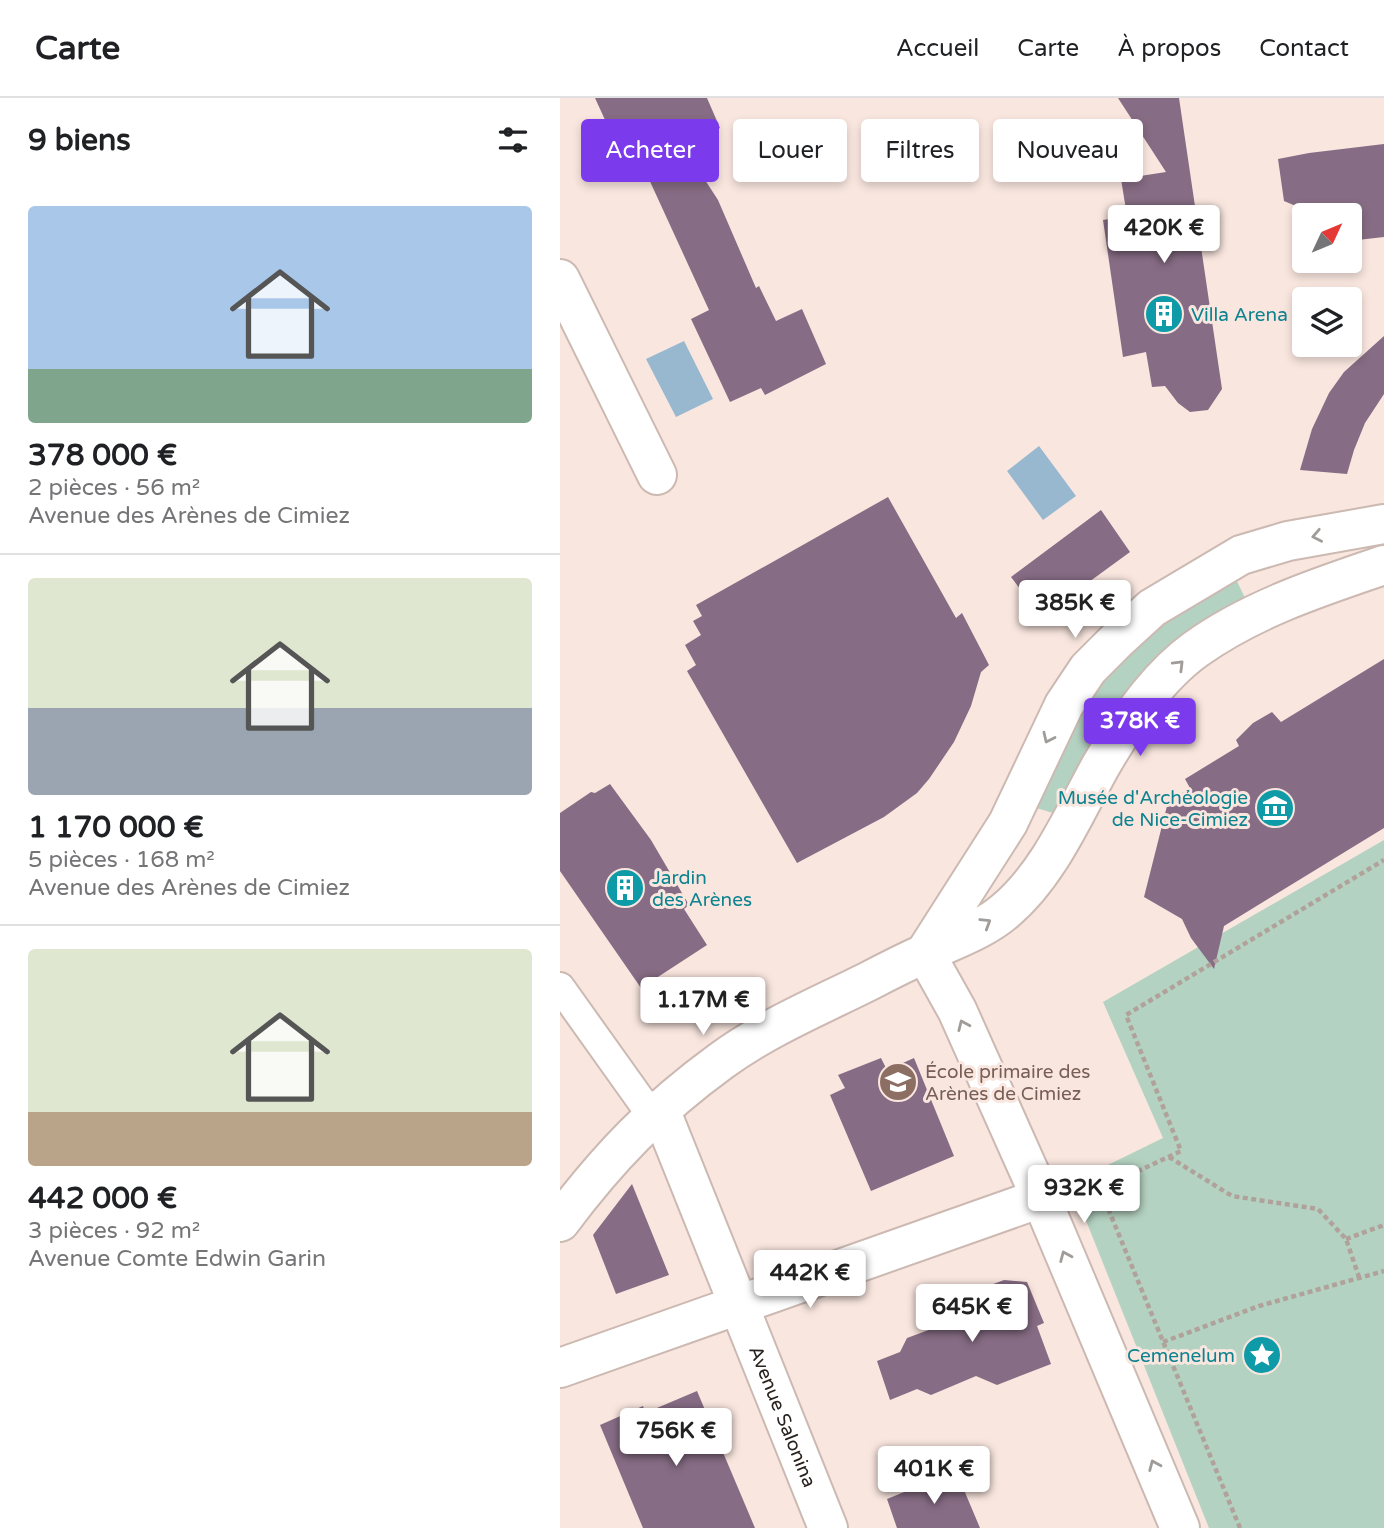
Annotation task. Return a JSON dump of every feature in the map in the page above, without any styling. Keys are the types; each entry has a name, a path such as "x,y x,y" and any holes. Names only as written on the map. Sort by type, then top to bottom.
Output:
{"street":[{"path":"560,279 657,475"},
{"path":"925,953 1008,823 1064,705 1088,669 1117,640 1152,608 1241,555 1288,541 1384,524"},
{"path":"560,1222 599,1171 656,1112 722,1060 777,1027 925,953 965,936 1004,912 1040,872 1116,739 1153,691 1193,651 1232,627 1300,594 1384,565"},
{"path":"925,953 957,1010 1041,1198 1180,1528"},
{"name":"Avenue Salonina","path":"656,1112 828,1528"},
{"path":"560,1368 1041,1198"}],"lane":[{"path":"560,987 656,1112"}],"path":[{"path":"1240,1528 1100,1189 1181,1151 1126,1016 1384,860"},
{"path":"1168,1157 1232,1196 1318,1209 1346,1239 1359,1277"},
{"path":"1346,1239 1384,1225"},
{"path":"1163,1342 1259,1306 1384,1271"}],"green space":[{"path":"1235,577 1245,598 1164,653 1112,711 1053,813 1033,807 1079,715 1111,673 1148,637"},
{"name":"Cemenelum","path":"1384,840 1384,1528 1209,1528 1071,1183 1163,1138 1103,1002"}],"water":[{"path":"684,341 713,399 676,417 646,359"},
{"path":"1039,446 1076,496 1043,520 1007,471"}],"building":[{"path":"595,98 707,98 716,119 605,119"},
{"name":"Villa Arena","path":"1118,98 1179,98 1222,389 1208,410 1190,412 1178,403 1165,386 1152,387 1146,352 1123,357 1103,220 1127,216 1121,182 1143,182 1143,176 1166,172 1143,137 1143,119 1132,119"},
{"path":"1384,144 1384,237 1362,240 1362,203 1292,204 1284,201 1278,159"},
{"path":"650,182 706,182 718,200 756,288 759,286 776,321 802,309 826,364 765,395 761,388 730,402 691,319 709,310"},
{"path":"1384,336 1384,394 1365,423 1347,474 1300,470 1312,429 1329,393 1344,372"},
{"path":"888,497 956,618 962,613 989,665 981,672 971,706 954,742 917,793 884,817 797,863 687,671 696,665 685,645 701,635 693,621 702,616 696,605"},
{"path":"1101,510 1130,552 1041,617 1011,577"},
{"name":"Musée d'Archéologie de Nice-Cimiez","path":"1384,659 1384,828 1224,926 1214,969 1191,938 1182,919 1144,897 1168,802 1190,788 1185,779 1239,746 1236,740 1253,723 1272,712 1281,722"},
{"name":"Jardin des Arènes","path":"610,784 651,840 689,905 684,909 707,945 641,988 560,871 560,813 591,792 595,793"},
{"path":"881,1058 887,1070 914,1058 954,1156 871,1191 830,1095 845,1088 838,1075"},
{"path":"632,1184 669,1275 616,1294 593,1235"},
{"path":"1004,1280 1027,1282 1044,1323 1037,1326 1051,1364 997,1385 976,1376 931,1395 917,1389 890,1400 877,1361 900,1352 907,1338 953,1321 961,1296"},
{"path":"697,1391 755,1528 643,1528 600,1425 643,1406 645,1413"},
{"path":"956,1471 980,1528 897,1528 887,1499"}],"place":[{"name":"Villa Arena","path":"1164,314"},
{"name":"Musée d'Archéologie de Nice-Cimiez","path":"1275,808"},
{"name":"Jardin des Arènes","path":"625,888"},
{"name":"École primaire des Arènes de Cimiez","path":"898,1082"},
{"name":"Cemenelum","path":"1262,1355"}]}
